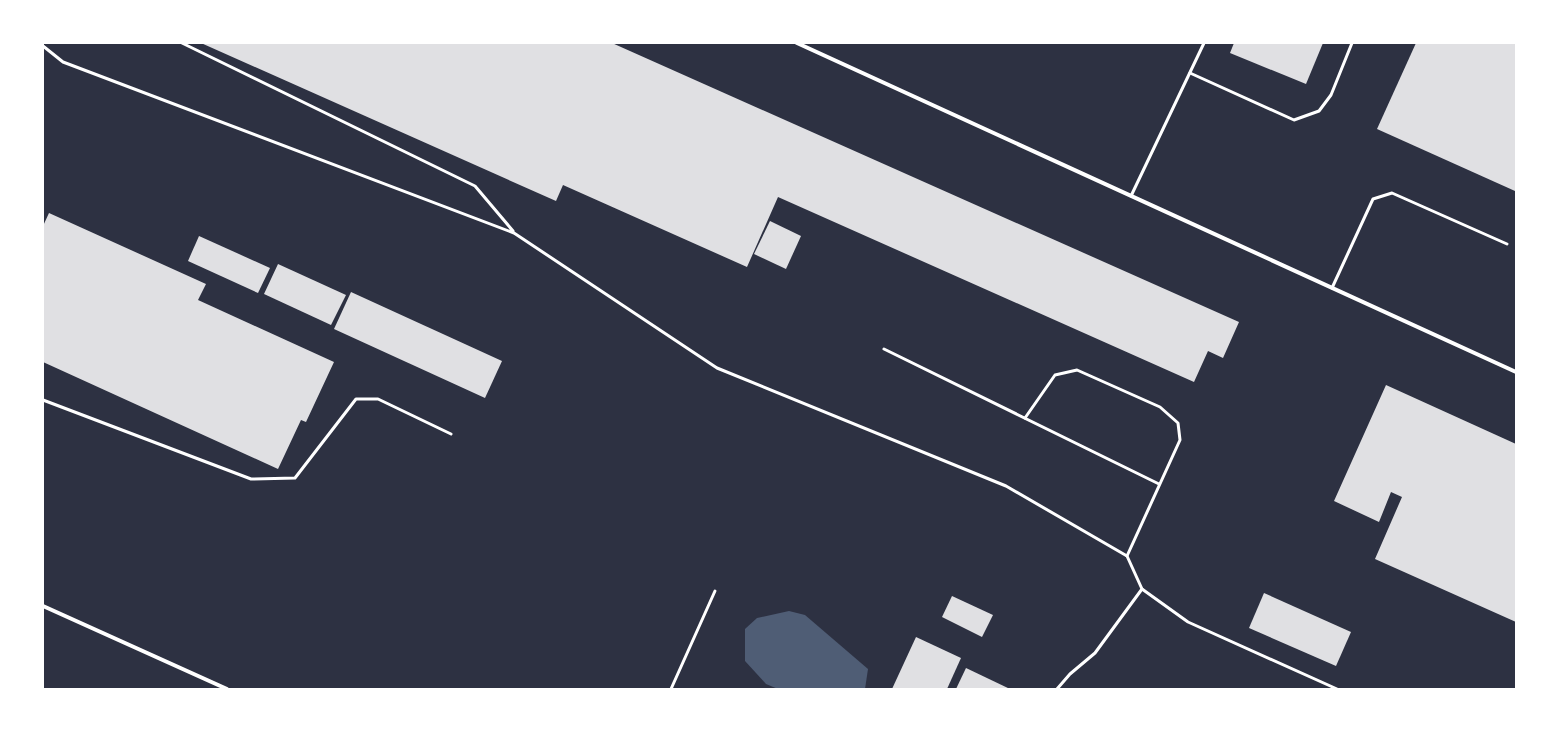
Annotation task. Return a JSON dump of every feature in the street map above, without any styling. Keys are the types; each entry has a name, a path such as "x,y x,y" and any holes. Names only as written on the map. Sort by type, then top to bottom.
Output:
{"street":[{"path":"797,43 1516,372"},
{"path":"43,606 227,689"}],"lane":[{"path":"182,43 475,186 514,233"},
{"path":"1131,196 1204,43"},
{"path":"1190,73 1294,120 1319,110 1331,95 1352,43"},
{"path":"43,46 63,62 514,233 717,368 1006,486 1128,556 1142,589 1188,622 1337,689"},
{"path":"1332,288 1372,199 1392,192 1507,244"},
{"path":"884,349 1159,484"},
{"path":"1025,418 1055,375 1077,370 1160,407 1178,423 1180,440 1128,556"},
{"path":"43,400 250,479 295,478 356,399 378,399 451,434"},
{"path":"1057,689 1070,674 1095,653 1142,589"},
{"path":"670,689 715,591"}],"water":[{"path":"789,611 805,615 868,669 865,689 778,689 766,684 745,661 745,629 757,618"}],"building":[{"path":"201,43 612,43 1239,322 1223,358 1208,351 1194,382 778,197 747,267 563,185 556,201"},
{"path":"1234,43 1323,43 1306,84 1230,53"},
{"path":"1416,43 1516,43 1515,191 1377,129"},
{"path":"49,213 206,284 198,300 334,362 306,422 301,420 278,469 43,362 43,226"},
{"path":"770,221 801,236 786,269 754,254"},
{"path":"199,236 270,268 258,293 188,261"},
{"path":"278,264 346,295 331,325 264,294"},
{"path":"351,292 502,361 485,398 334,329"},
{"path":"1386,385 1516,444 1516,622 1375,559 1402,497 1391,492 1379,522 1334,501"},
{"path":"1264,593 1351,632 1336,666 1249,628"},
{"path":"952,596 993,615 982,637 942,617"},
{"path":"916,637 961,658 947,689 892,689"},
{"path":"966,668 1010,689 956,689"}]}
